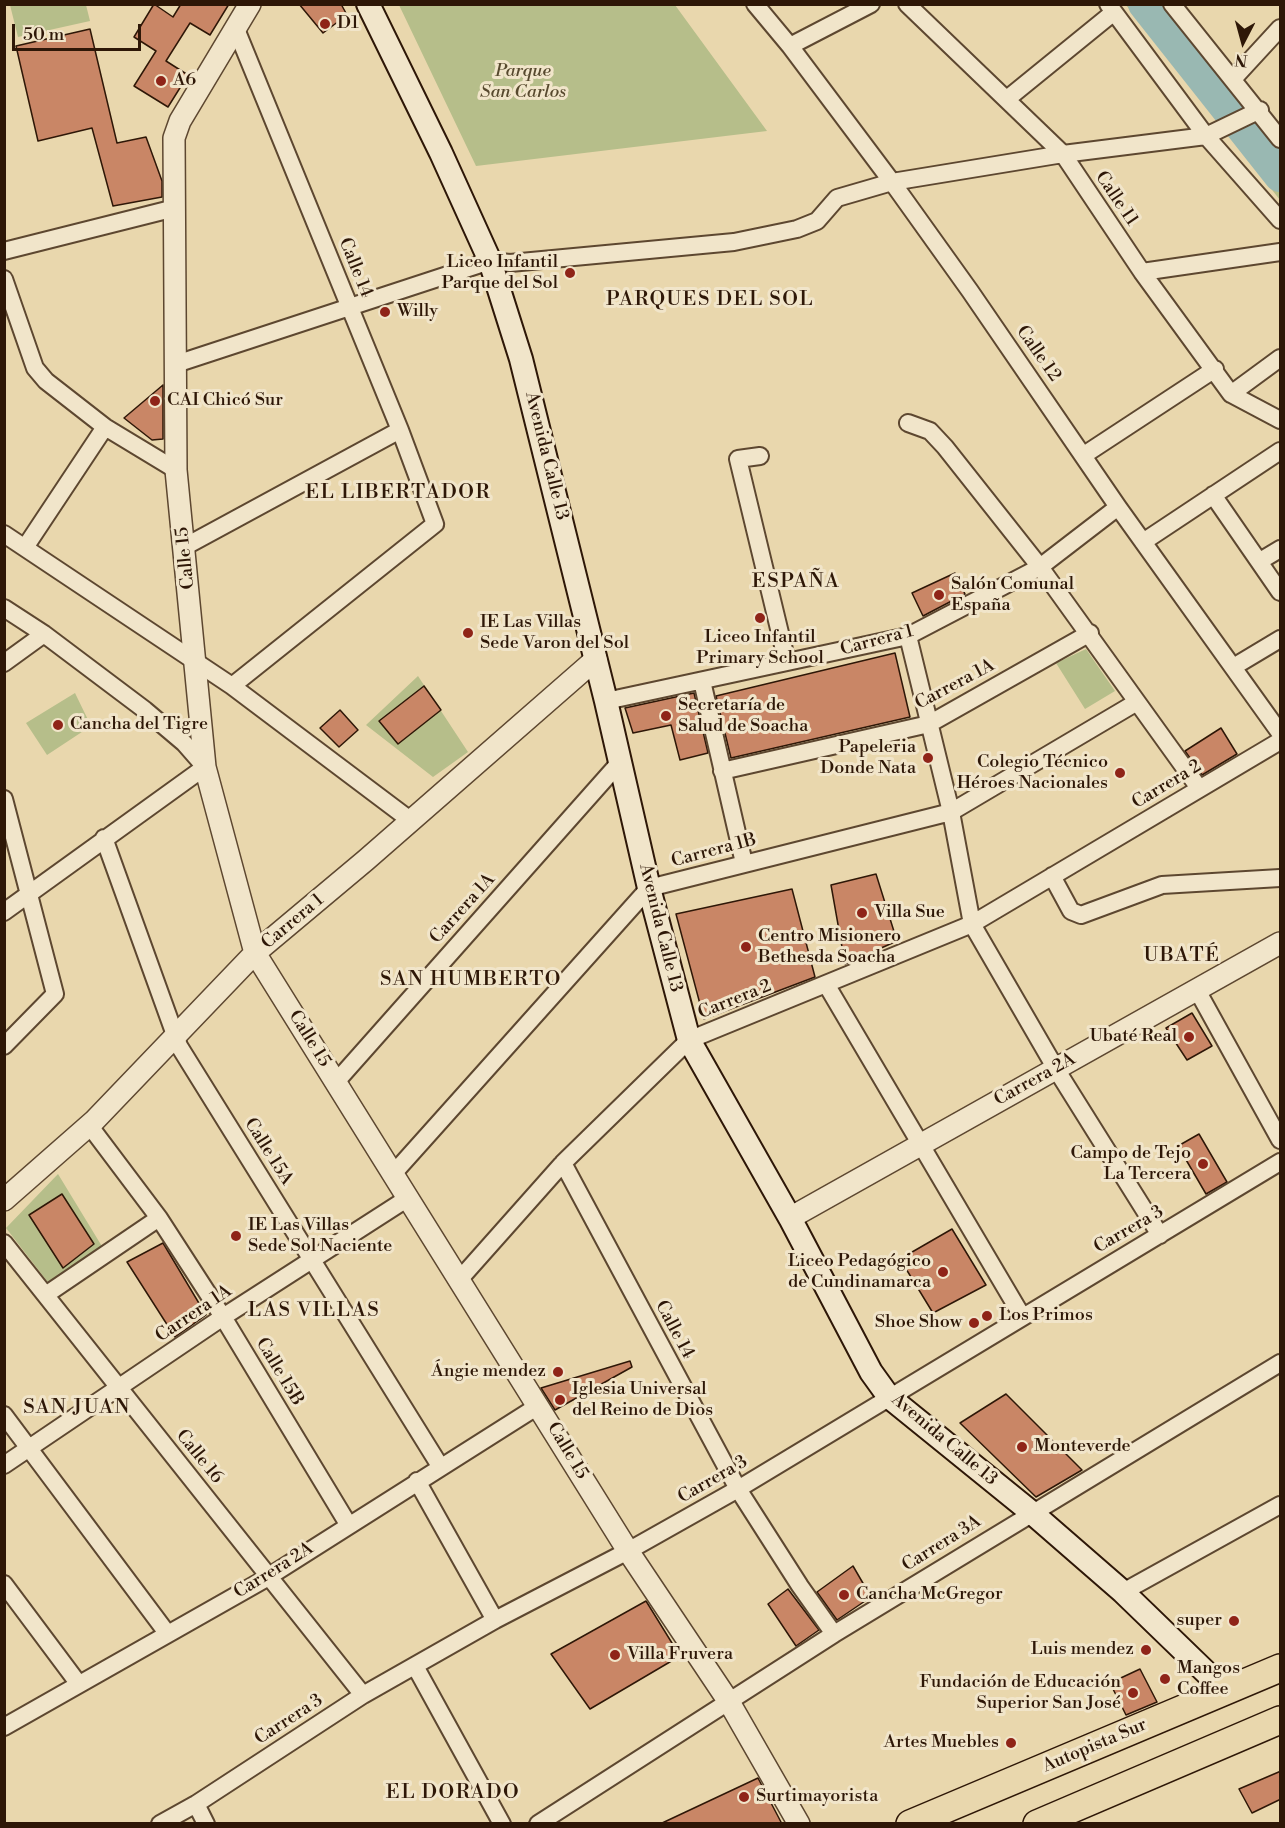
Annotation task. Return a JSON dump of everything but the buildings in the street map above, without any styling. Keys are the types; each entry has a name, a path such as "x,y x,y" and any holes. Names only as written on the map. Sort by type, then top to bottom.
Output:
{"highway":[{"name":"Autopista Sur","path":"910,1824 1281,1668"},
{"path":"1052,1820 1281,1720"}],"main road":[{"name":"Avenida Calle 13","path":"368,4 441,153 490,261 521,359 596,659 649,888 689,1040 790,1218 871,1372 889,1397 1031,1512 1123,1593 1215,1681 1228,1690"}],"street":[{"path":"236,28 250,4"},
{"name":"Calle 12","path":"755,4 790,46 892,183 1084,455 1118,507 1235,666 1281,733"},
{"path":"790,46 871,4"},
{"name":"Calle 11","path":"907,4 1062,154 1142,272 1215,369 1231,394 1281,420"},
{"path":"1173,4 1281,139"},
{"path":"1007,99 1111,8 1206,136 1281,220"},
{"name":"Calle 15","path":"236,28 180,121 174,138 176,470 186,546 205,767 255,953 628,1551 729,1702 799,1824"},
{"name":"Calle 14","path":"232,686 435,524 400,430 236,28"},
{"path":"1233,78 1281,28"},
{"path":"176,364 490,261 510,263 734,242 797,229 817,221 837,198 892,183 1062,154 1206,136 1260,110"},
{"path":"4,251 175,208"},
{"path":"1142,272 1281,252"},
{"path":"4,279 34,368 46,381 105,427 176,470"},
{"path":"1231,394 1281,358"},
{"path":"1084,455 1215,369"},
{"path":"908,423 930,431 1041,567 1199,788"},
{"path":"26,546 105,427"},
{"path":"186,546 400,430"},
{"path":"1143,542 1281,451"},
{"path":"760,456 738,459 787,662"},
{"path":"1213,495 1281,592"},
{"name":"Carrera 1","path":"606,701 908,636 1041,567 1118,507"},
{"path":"4,534 26,546 232,686 411,820"},
{"path":"1260,561 1281,549"},
{"path":"4,608 44,634 145,710 184,743 205,767 4,912"},
{"name":"Carrera 1A","path":"722,771 929,724 1090,633"},
{"path":"4,663 44,634"},
{"path":"908,636 951,812 972,924 1056,1070 1160,1235"},
{"path":"1235,666 1281,639"},
{"name":"Carrera 1","path":"4,1200 89,1125 255,953 596,659"},
{"path":"702,681 744,863"},
{"name":"Carrera 1B","path":"649,888 951,812 1137,702"},
{"name":"Carrera 2","path":"459,1280 563,1163 689,1040 972,924 1281,741"},
{"name":"Carrera 1A","path":"336,1083 620,762"},
{"path":"4,799 55,994 4,1047"},
{"name":"Calle 15A","path":"104,838 176,1037 440,1466"},
{"path":"1052,876 1071,912 1086,915 1162,885 1281,878"},
{"path":"393,1174 649,888"},
{"name":"Carrera 2A","path":"790,1218 1281,943"},
{"path":"825,984 1022,1317"},
{"path":"1197,990 1281,1140"},
{"name":"Calle 15B","path":"89,1125 159,1218 223,1317 348,1524"},
{"name":"Carrera 3","path":"160,1824 195,1804 363,1695 495,1620 628,1551 738,1489 1281,1162"},
{"name":"Calle 14","path":"563,1163 738,1489 800,1586 834,1634"},
{"name":"Carrera 1A","path":"4,1465 223,1317 313,1261 408,1197"},
{"path":"47,1294 159,1218"},
{"name":"Calle 16","path":"4,1243 47,1294 119,1389 363,1695"},
{"name":"Carrera 3A","path":"537,1824 834,1634 1031,1512 1281,1363"},
{"name":"Carrera 2A","path":"4,1727 268,1576 417,1480 538,1406"},
{"path":"4,1415 167,1634"},
{"path":"417,1480 495,1620"},
{"path":"1123,1593 1281,1505"},
{"path":"4,1584 78,1683"},
{"path":"415,1666 502,1824"},
{"path":"195,1804 206,1824"}],"green space":[{"path":"10,5 86,5 90,21 18,37"},
{"name":"Parque San Carlos","path":"399,5 675,5 767,131 476,166"},
{"path":"1126,5 1160,5 1250,112 1280,151 1280,200"},
{"path":"1086,649 1115,691 1085,709 1056,663"},
{"path":"418,676 468,752 433,777 366,725"},
{"name":"Cancha del Tigre","path":"75,693 91,726 47,755 26,723"},
{"path":"58,1174 103,1248 50,1285 6,1228"}],"waterway":[{"path":"1144,4 1280,176"}],"place":[{"name":"D1","path":"325,24"},
{"name":"A6","path":"161,81"},
{"name":"Liceo Infantil Parque del Sol","path":"570,273"},
{"name":"Willy","path":"385,312"},
{"name":"CAI Chicó Sur","path":"155,401"},
{"name":"Salón Comunal España","path":"939,595"},
{"name":"Liceo Infantil Primary School","path":"760,618"},
{"name":"IE Las Villas Sede Varon del Sol","path":"468,633"},
{"name":"Secretaría de Salud de Soacha","path":"666,716"},
{"name":"Cancha del Tigre","path":"58,725"},
{"name":"Papeleria Donde Nata","path":"928,758"},
{"name":"Colegio Técnico Héroes Nacionales","path":"1120,773"},
{"name":"Villa Sue","path":"862,913"},
{"name":"Centro Misionero Bethesda Soacha","path":"746,947"},
{"name":"Ubaté Real","path":"1189,1037"},
{"name":"Campo de Tejo La Tercera","path":"1203,1164"},
{"name":"IE Las Villas Sede Sol Naciente","path":"236,1236"},
{"name":"Liceo Pedagógico de Cundinamarca","path":"943,1272"},
{"name":"Los Primos","path":"987,1316"},
{"name":"Shoe Show","path":"974,1323"},
{"name":"Ángie mendez","path":"558,1372"},
{"name":"Iglesia Universal del Reino de Dios","path":"560,1400"},
{"name":"Monteverde","path":"1022,1447"},
{"name":"Cancha McGregor","path":"844,1595"},
{"name":"super","path":"1234,1621"},
{"name":"Luis mendez","path":"1146,1650"},
{"name":"Villa Fruvera","path":"615,1655"},
{"name":"Mangos Coffee","path":"1165,1679"},
{"name":"Fundación de Educación Superior San José","path":"1133,1693"},
{"name":"Artes Muebles","path":"1011,1743"},
{"name":"Surtimayorista","path":"744,1797"}],"district":[{"name":"PARQUES DEL SOL","path":"710,300"},
{"name":"EL LIBERTADOR","path":"398,493"},
{"name":"ESPAÑA","path":"796,582"},
{"name":"UBATÉ","path":"1182,956"},
{"name":"SAN HUMBERTO","path":"471,980"},
{"name":"LAS VILLAS","path":"314,1311"},
{"name":"SAN JUAN","path":"77,1408"},
{"name":"EL DORADO","path":"453,1793"}]}
